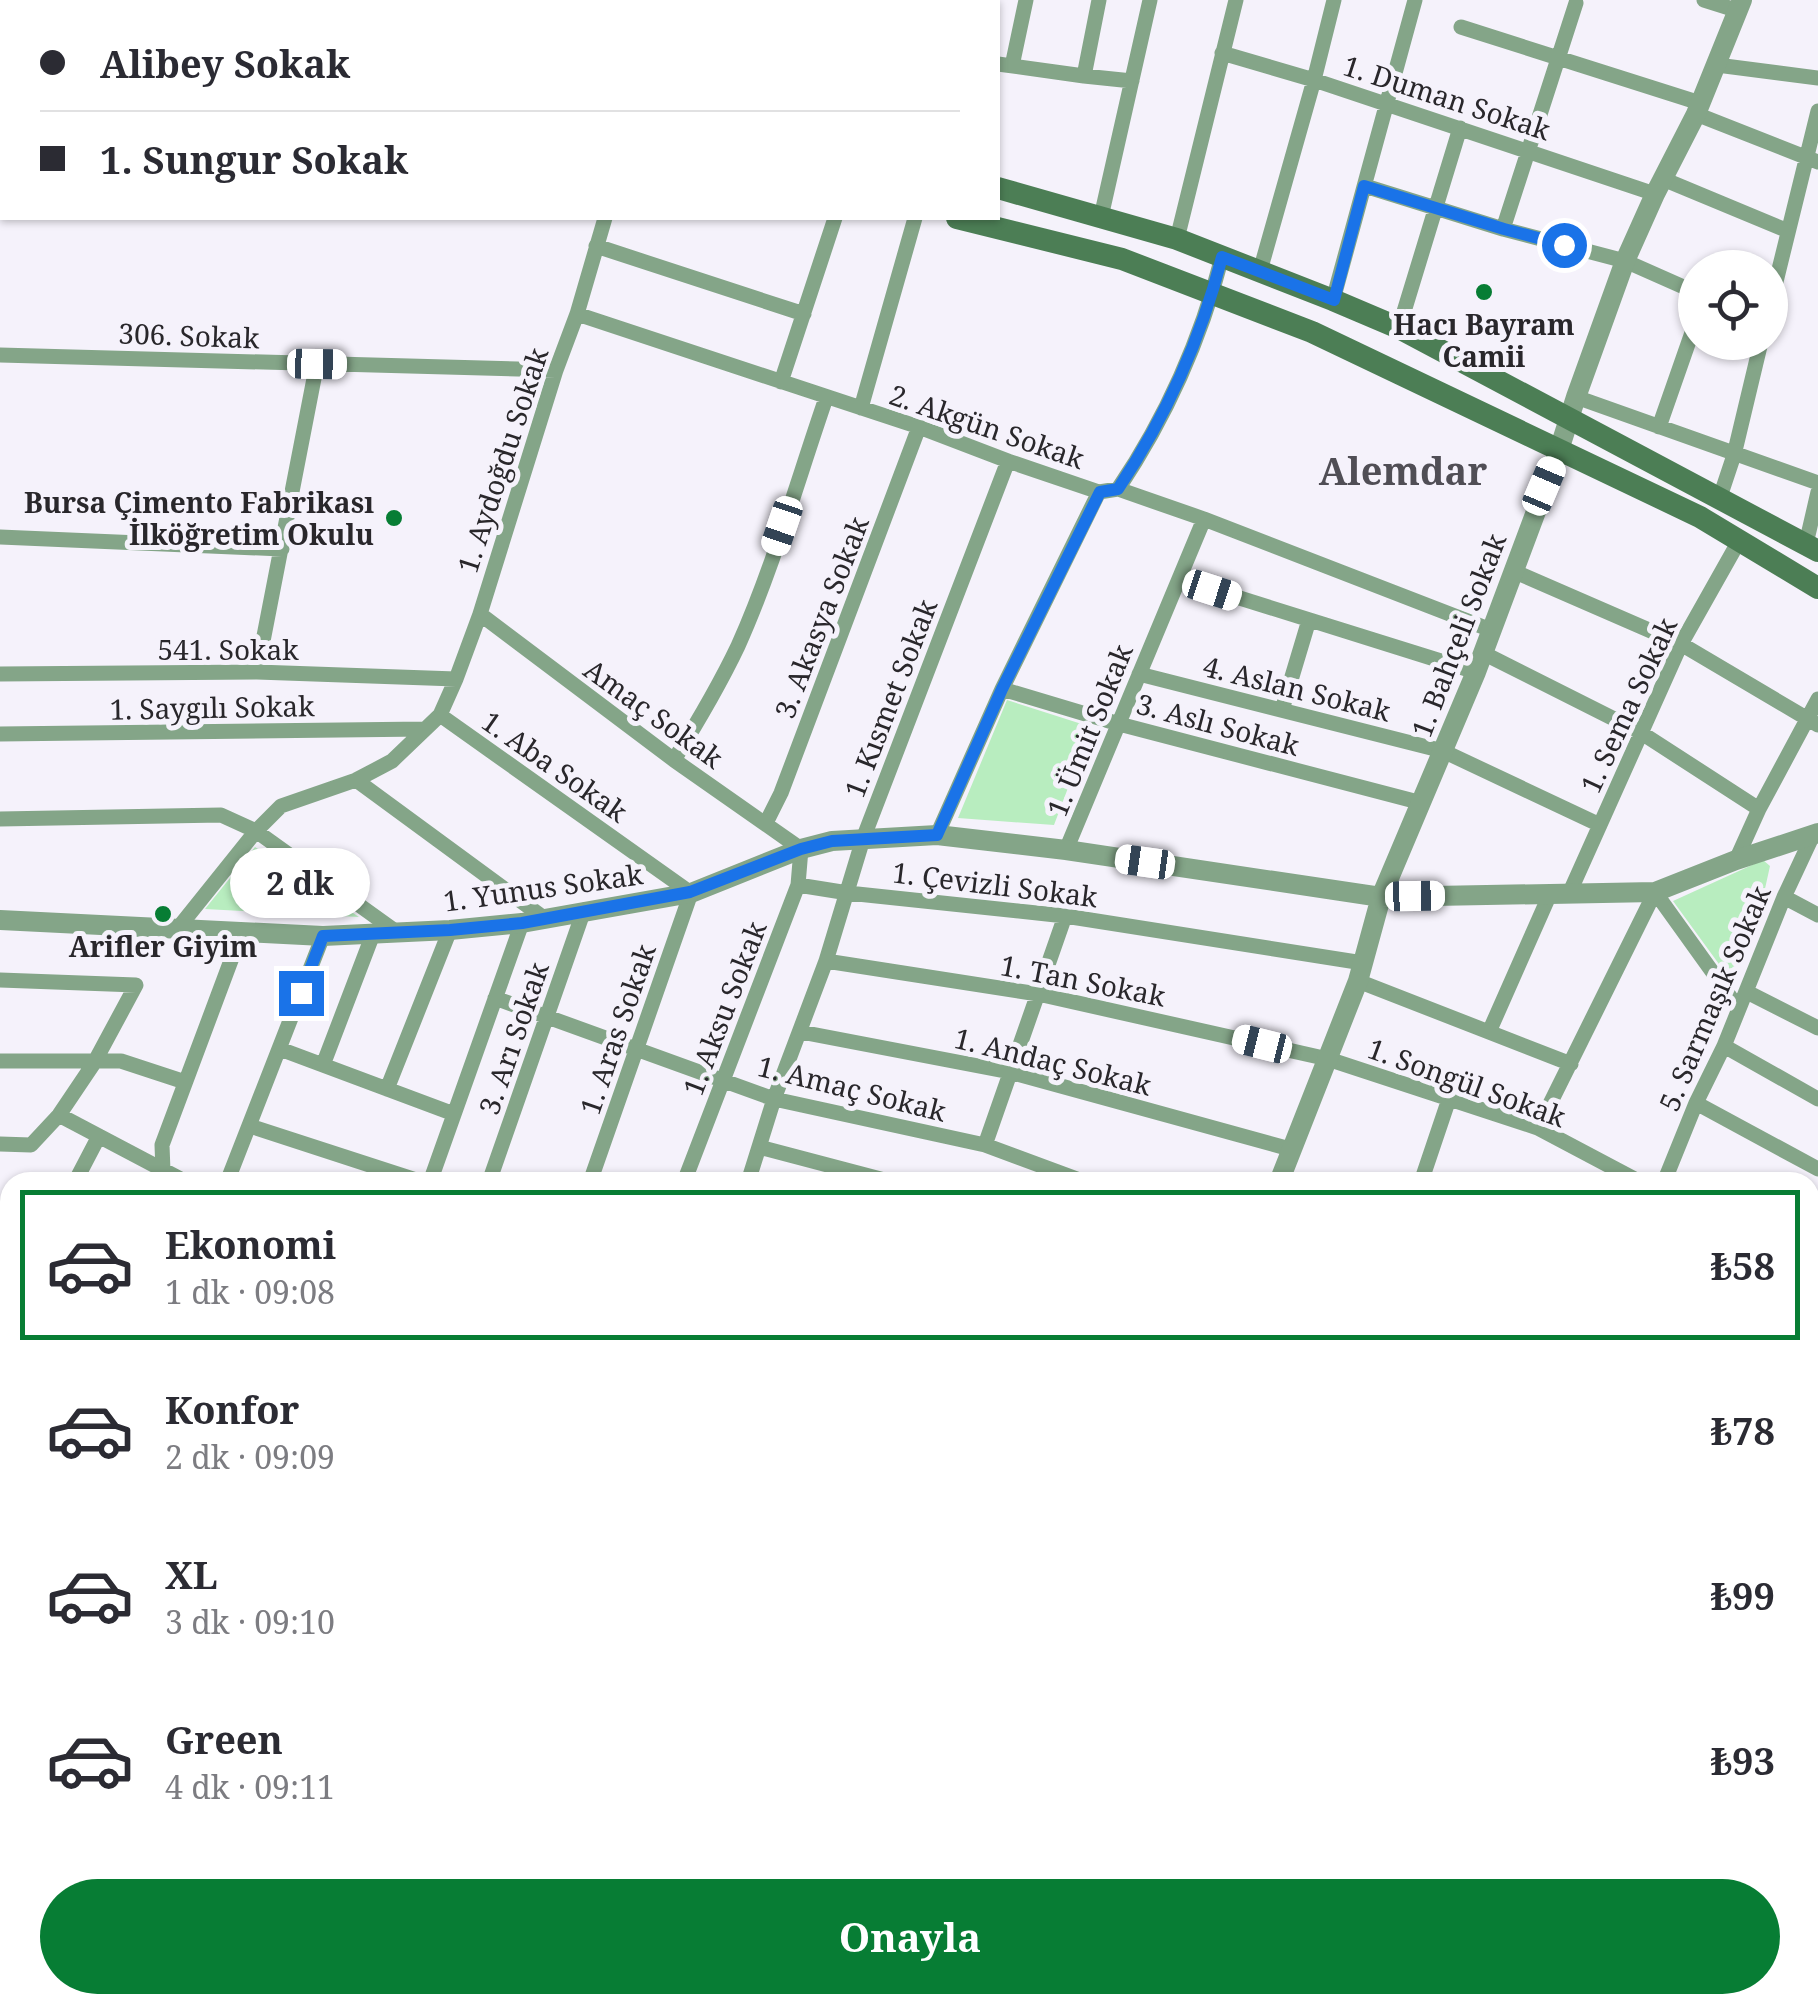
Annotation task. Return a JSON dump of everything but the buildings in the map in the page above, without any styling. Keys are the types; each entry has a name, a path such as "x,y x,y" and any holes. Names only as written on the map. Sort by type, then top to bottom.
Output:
{"main road":[{"path":"1000,189 1177,239 1399,328 1573,408 1720,497 1812,547"},
{"path":"965,220 1122,259 1312,332 1700,517 1818,588"}],"street":[{"path":"1026,0 1005,65 1132,80"},
{"path":"1084,76 1098,0"},
{"path":"1101,216 1150,0"},
{"path":"1177,239 1236,0"},
{"path":"1260,272 1334,0"},
{"path":"1334,300 1415,0"},
{"path":"1704,0 1741,5"},
{"path":"1504,229 1576,4"},
{"name":"1. Bahçeli Sokak","path":"1282,1172 1360,972 1381,897 1480,662 1626,261 1741,5"},
{"path":"1461,27 1698,108 1812,160"},
{"name":"1. Duman Sokak","path":"1222,53 1528,150 1659,186 1788,231"},
{"path":"1716,65 1818,78"},
{"path":"1783,250 1812,160 1818,111"},
{"path":"1399,328 1460,128"},
{"path":"1364,186 1626,261 1678,284"},
{"name":"1. Aydoğdu Sokak","path":"440,716 480,614 604,220"},
{"path":"782,382 834,220"},
{"path":"861,408 914,220"},
{"path":"596,246 804,314"},
{"path":"1118,489 1145,448 1173,392 1213,292 1222,257"},
{"name":"2. Akgün Sokak","path":"577,314 919,427 1100,492 1118,489 1491,630"},
{"name":"306. Sokak","path":"0,355 556,370"},
{"path":"1660,427 1683,360"},
{"path":"1720,497 1757,360"},
{"path":"257,672 317,364"},
{"path":"674,760 707,707 739,643 826,398"},
{"path":"1573,408 1660,427 1818,483"},
{"name":"3. Akasya Sokak","path":"766,823 782,793 919,427"},
{"name":"1. Kısmet Sokak","path":"751,1172 826,961 863,838 1008,461"},
{"path":"937,835 1002,689 1100,492"},
{"path":"1812,547 1818,492"},
{"name":"1. Ümit Sokak","path":"1066,850 1204,519"},
{"path":"0,537 282,549"},
{"name":"1. Sema Sokak","path":"1489,1032 1600,826 1681,644 1739,541"},
{"path":"1513,571 1681,644 1813,722"},
{"path":"1179,579 1309,620 1480,662 1640,732 1760,809"},
{"name":"Amaç Sokak","path":"480,614 674,760 801,849"},
{"path":"1282,710 1309,620"},
{"name":"541. Sokak","path":"0,674 257,672 456,679"},
{"name":"4. Aslan Sokak","path":"1139,674 1444,751 1600,826"},
{"name":"3. Aslı Sokak","path":"1002,689 1119,724 1422,803"},
{"path":"1736,860 1760,809 1813,722 1818,699"},
{"path":"179,928 256,831 281,806 356,780 392,760 440,716"},
{"name":"1. Aba Sokak","path":"440,716 690,892"},
{"name":"1. Saygılı Sokak","path":"0,734 425,729"},
{"path":"356,780 544,918"},
{"path":"0,819 221,815 256,831 398,933"},
{"path":"1538,1128 1655,892 1816,834"},
{"name":"5. Sarmaşık Sokak","path":"1668,1172 1784,897 1816,834"},
{"name":"1. Yunus Sokak","path":"0,920 323,936 450,930 522,923 690,892 832,841 937,835 1381,897 1655,892"},
{"name":"1. Aksu Sokak","path":"688,1172 798,885 801,849"},
{"name":"1. Çevizli Sokak","path":"798,885 1064,916 1360,972 1489,1032 1571,1064"},
{"name":"1. Aras Sokak","path":"593,1172 690,892"},
{"path":"1655,892 1740,1009"},
{"path":"1784,897 1818,915"},
{"name":"3. Arı Sokak","path":"492,1172 584,910"},
{"path":"985,1146 1064,916"},
{"path":"434,1172 522,923"},
{"path":"387,1088 450,930"},
{"path":"162,1172 162,1145 242,931"},
{"path":"323,1065 373,934"},
{"path":"231,1172 323,936"},
{"name":"1. Tan Sokak","path":"826,961 1038,994 1328,1059"},
{"path":"0,980 136,984 60,1115 30,1145 0,1144"},
{"path":"1747,992 1818,1028"},
{"name":"1. Amaç Sokak","path":"496,998 774,1099 985,1146 1057,1172"},
{"name":"1. Andaç Sokak","path":"800,1032 1010,1072 1290,1149"},
{"path":"1724,1046 1818,1099"},
{"path":"280,1049 454,1114"},
{"name":"1. Songül Sokak","path":"1328,1059 1538,1128 1621,1172"},
{"path":"0,1061 121,1061 186,1082"},
{"path":"1424,1172 1449,1099"},
{"path":"1696,1103 1818,1169"},
{"path":"60,1115 154,1172"},
{"path":"250,1126 391,1172"},
{"path":"79,1172 98,1136"},
{"path":"759,1147 854,1172"}],"green space":[{"path":"1007,700 1091,727 1054,825 958,818"},
{"path":"255,847 359,917 205,909"},
{"path":"1763,860 1770,866 1757,925 1732,982 1673,901"}],"place":[{"name":"Hacı Bayram Camii","path":"1484,292"},
{"name":"Bursa Çimento Fabrikası İlköğretim Okulu","path":"394,518"},
{"name":"Arifler Giyim","path":"163,914"}],"district":[{"name":"Alemdar","path":"1403,470"}],"route":[{"path":"301,993 323,936 522,923 690,892 832,841 937,835 1002,689 1100,492 1118,489 1145,448 1173,392 1213,292 1222,257 1334,300 1364,186 1564,245"}]}
